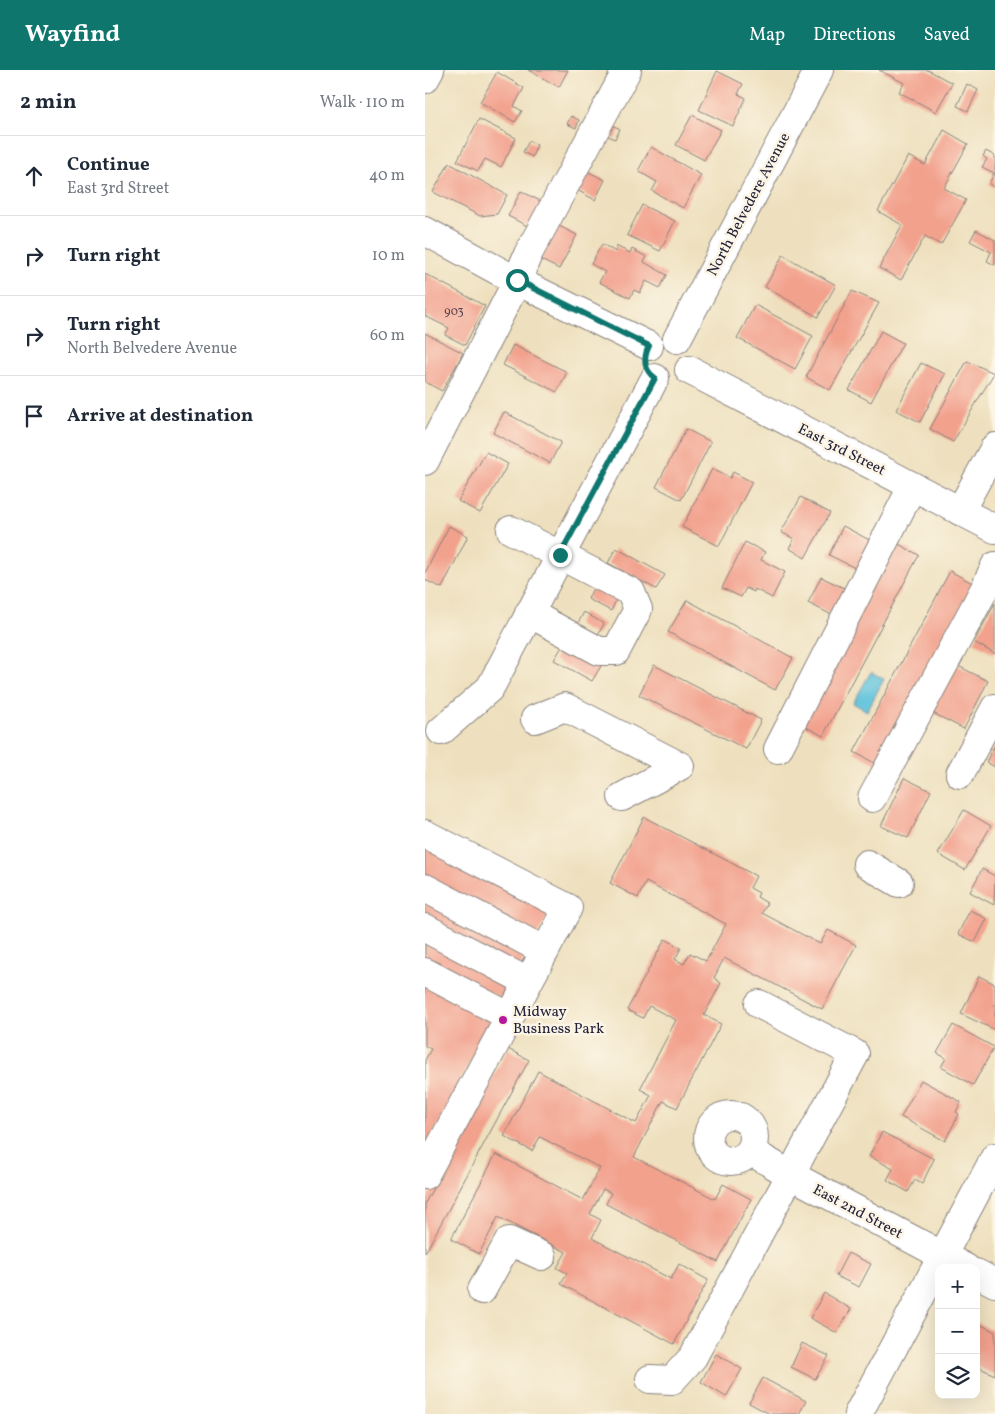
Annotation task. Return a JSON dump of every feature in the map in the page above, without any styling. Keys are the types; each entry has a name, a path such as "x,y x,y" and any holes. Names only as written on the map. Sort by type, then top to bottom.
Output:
{"street":[{"path":"425,79 430,70"},
{"path":"425,461 517,280 528,254 627,70"},
{"name":"North Belvedere Avenue","path":"677,339 819,70"},
{"path":"425,231 517,280 649,346"},
{"path":"670,337 677,339 684,343 691,356 689,370 684,376 671,382 664,382 651,375 645,361 646,353 649,346 655,341 670,337"},
{"name":"East 3rd Street","path":"689,370 995,529"},
{"path":"441,731 490,688 655,378"},
{"path":"960,511 995,447"},
{"path":"778,749 912,486"},
{"path":"511,530 631,592 639,610 617,651 599,651 529,613"},
{"path":"872,798 981,596 995,566"},
{"path":"535,719 565,707 680,766 622,797"},
{"path":"960,774 995,708"},
{"path":"425,834 568,908 425,1175"},
{"path":"867,864 899,883"},
{"path":"425,888 545,951"},
{"path":"425,928 528,982"},
{"path":"425,972 510,1017"},
{"path":"650,1379 672,1380 693,1357 855,1054 759,1004"},
{"name":"East 2nd Street","path":"751,1152 954,1262"},
{"path":"858,1414 954,1262 995,1157"},
{"path":"483,1290 509,1241 542,1256"},
{"path":"980,1275 995,1283"}],"water":[{"path":"871,672 884,679 867,711 853,703"}],"building":[{"path":"528,70 568,70 559,87"},
{"path":"879,70 928,70 952,83 936,112 899,92 904,83"},
{"path":"717,71 743,84 738,94 746,98 733,126 699,110"},
{"path":"497,72 524,88 514,106 522,111 515,122 480,102"},
{"path":"967,84 978,90 968,111 957,106"},
{"path":"692,115 721,130 704,160 676,145"},
{"path":"571,116 579,120 576,128 567,124"},
{"path":"479,119 516,138 501,167 485,159 478,171 457,161"},
{"path":"612,125 620,129 615,139 606,135"},
{"path":"944,130 968,144 944,188 966,200 941,245 925,236 901,280 879,268 902,225 878,211 908,156 925,165"},
{"path":"529,141 537,145 532,157 523,152"},
{"path":"651,147 701,175 683,208 652,191 657,182 638,171"},
{"path":"986,151 995,156 995,188 989,184 994,173 982,167 987,159 983,156"},
{"path":"449,163 507,195 497,214 480,216 433,192"},
{"path":"587,171 605,180 595,200 577,190"},
{"path":"521,191 544,203 531,228 508,216"},
{"path":"642,205 675,221 660,251 627,235"},
{"path":"557,225 577,235 559,269 539,259"},
{"path":"976,230 995,240 995,265 987,261 991,252 970,241"},
{"path":"602,244 616,252 616,246 630,253 632,249 647,257 644,262 667,275 660,288 646,281 640,293 634,290 630,298 599,282 605,272 591,264"},
{"path":"783,255 836,285 818,317 765,287"},
{"path":"425,274 485,306 465,345 445,335 449,328 425,316"},
{"path":"852,291 879,303 830,390 806,377"},
{"path":"755,305 813,336 795,369 737,338"},
{"path":"881,331 903,343 871,402 849,390"},
{"path":"425,333 463,353 442,391 425,382"},
{"path":"513,345 567,372 557,392 503,365"},
{"path":"967,361 994,373 953,442 930,429"},
{"path":"921,363 945,374 920,422 896,410"},
{"path":"504,412 561,442 550,463 493,433"},
{"path":"686,429 711,442 681,500 656,487"},
{"path":"486,452 508,464 480,513 458,501"},
{"path":"712,469 730,478 733,472 752,482 719,546 682,527"},
{"path":"801,497 830,513 805,558 789,548 794,539 781,532"},
{"path":"449,526 468,536 442,588 425,580 425,573"},
{"path":"843,526 873,542 859,570 829,555"},
{"path":"891,540 919,555 823,736 795,721"},
{"path":"745,542 765,552 761,560 785,572 772,598 755,589 754,592 746,588 741,597 722,588"},
{"path":"616,548 665,575 656,589 608,563"},
{"path":"950,571 978,586 882,767 854,752"},
{"path":"821,577 848,590 834,616 808,603"},
{"path":"595,584 618,596 611,611 588,599"},
{"path":"687,600 793,658 775,690 668,632"},
{"path":"995,603 995,654 974,642"},
{"path":"584,612 604,624 597,636 577,625"},
{"path":"563,645 601,666 592,681 554,660"},
{"path":"654,665 761,720 746,749 639,695"},
{"path":"956,665 988,681 964,729 931,712"},
{"path":"995,745 995,767 986,762"},
{"path":"904,778 931,791 908,838 881,826"},
{"path":"964,810 991,826 965,870 938,854"},
{"path":"644,817 756,876 750,888 759,893 757,897 767,903 762,913 820,944 828,930 856,945 822,1009 724,958 714,978 721,983 704,1015 721,1024 677,1108 663,1101 634,1157 715,1199 723,1184 751,1199 718,1262 606,1204 611,1193 603,1189 590,1214 601,1220 592,1238 671,1279 679,1264 708,1280 674,1344 561,1284 567,1273 557,1268 566,1252 498,1217 479,1254 451,1239 496,1154 583,1200 600,1168 540,1137 532,1151 504,1136 538,1071 636,1123 651,1095 640,1089 676,1020 649,1006 643,1018 627,1010 665,939 681,948 675,959 684,964 690,953 706,961 726,924 646,882 638,898 610,883"},
{"path":"425,844 551,910 536,938 425,880"},
{"path":"982,869 995,876 994,905 970,892"},
{"path":"425,894 528,949 519,969 425,920"},
{"path":"970,910 987,919 975,942 958,934"},
{"path":"425,936 513,980 503,999 425,960"},
{"path":"979,976 995,984 995,1030 961,1014"},
{"path":"425,981 493,1017 425,1150 425,1060 431,1049 425,1046"},
{"path":"953,1025 994,1047 973,1085 941,1067 946,1058 937,1053"},
{"path":"508,1049 529,1060 425,1253 425,1203"},
{"path":"921,1080 961,1102 956,1112 959,1114 945,1141 901,1117"},
{"path":"882,1132 934,1159 922,1184 915,1180 908,1192 887,1180 893,1169 869,1156"},
{"path":"848,1253 871,1264 859,1287 836,1276"},
{"path":"824,1293 851,1309 837,1333 810,1318"},
{"path":"980,1324 995,1332 995,1375 980,1368"},
{"path":"802,1343 829,1356 815,1379 791,1367"},
{"path":"716,1354 742,1369 726,1397 701,1382"},
{"path":"763,1378 806,1401 799,1414 770,1414 749,1403"}],"place":[{"name":"Midway Business Park","path":"503,1020"}],"route":[{"path":"517,280 649,346 645,361 651,375 655,378 560,555"}]}
